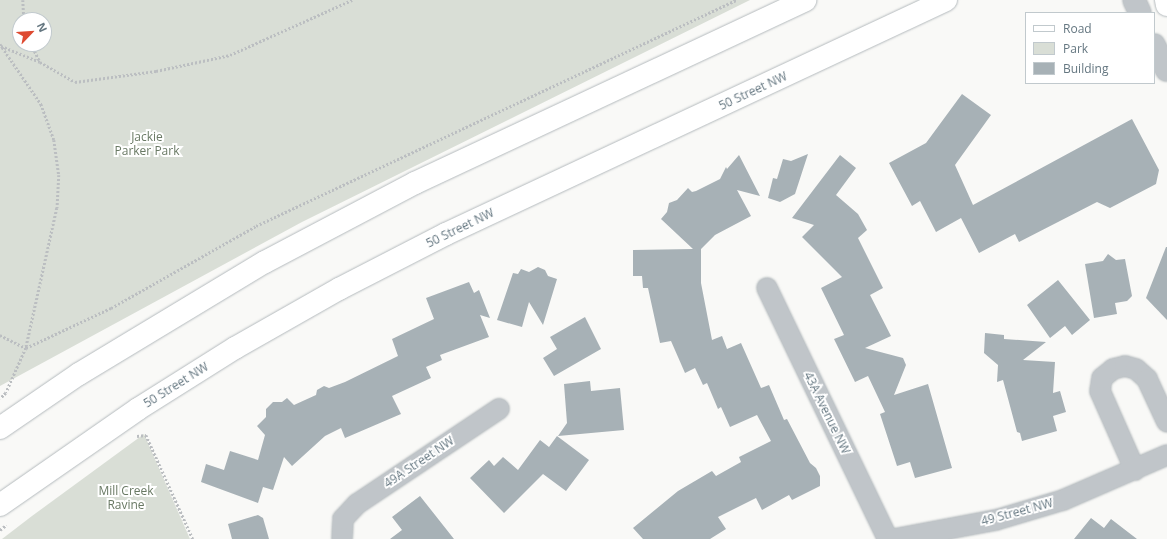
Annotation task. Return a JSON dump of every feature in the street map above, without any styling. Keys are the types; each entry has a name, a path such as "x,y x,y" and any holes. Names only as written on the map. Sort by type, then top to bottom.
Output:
{"main road":[{"path":"0,428 79,374 264,262 415,183 805,0"},
{"name":"50 Street NW","path":"6,513 138,409 235,348 339,290 446,234 946,0"},
{"path":"1166,0 1167,5"}],"street":[{"path":"1134,0 1140,12"},
{"path":"1162,0 1167,12"},
{"path":"1155,47 1167,70"},
{"name":"43A Avenue NW","path":"767,288 888,539"},
{"path":"1135,470 1100,391 1102,378 1113,369 1125,366 1136,369 1147,379 1167,422"},
{"name":"49A Street NW","path":"342,539 343,519 357,504 499,409"},
{"name":"49 Street NW","path":"894,539 996,520 1063,500 1135,470 1165,462"}],"path":[{"path":"23,0 24,12"},
{"path":"1,45 40,62 75,82 163,69 230,55 352,0"},
{"path":"26,348 110,308 256,226 736,0"},
{"path":"0,399 6,393 26,348 57,208 59,175 54,140 41,104 1,45"},
{"path":"36,52 40,62"},
{"path":"0,335 26,348"},
{"path":"132,440 138,436 146,435 193,539"},
{"path":"0,530 6,513"}],"green space":[{"name":"Jackie Parker Park","path":"0,0 750,0 302,222 0,386"},
{"name":"Mill Creek Ravine","path":"144,434 190,539 2,539 32,516"}],"building":[{"path":"962,94 991,115 955,165 973,205 1132,119 1159,170 1156,184 1110,208 1097,202 1019,242 1015,234 979,253 961,218 936,232 920,201 912,206 889,163 926,143"},
{"path":"808,154 795,194 780,202 768,198 773,178 777,179 783,159 791,161"},
{"path":"739,155 760,196 737,190 751,216 715,235 701,249 701,283 712,340 722,336 727,349 741,343 761,388 769,385 784,420 787,419 810,463 816,468 820,476 820,486 792,500 789,495 762,510 756,498 718,517 726,529 710,539 643,539 633,528 678,491 712,471 716,476 741,462 739,457 771,441 757,415 730,427 721,407 718,409 707,383 703,385 695,368 685,373 671,341 660,343 648,288 643,288 642,276 633,276 633,250 693,249 661,219 667,212 669,203 677,200 688,188 692,192 696,191 720,179 726,167 727,169"},
{"path":"840,155 856,168 836,195 858,214 867,230 858,238 883,288 870,295 891,336 865,348 903,358 906,365 894,395 928,384 952,468 915,478 910,462 897,466 880,414 885,412 868,376 855,382 834,339 844,335 821,288 842,277 802,237 814,225 792,218"},
{"path":"1167,247 1167,320 1146,298"},
{"path":"1108,254 1116,260 1125,259 1132,296 1127,301 1115,303 1117,314 1094,318 1085,264 1103,261"},
{"path":"538,267 545,270 548,276 557,279 543,325 529,302 522,327 497,320 513,273 518,274 521,269 529,272"},
{"path":"1058,280 1090,320 1072,335 1065,326 1050,338 1027,305"},
{"path":"469,282 474,293 479,290 490,318 480,315 489,337 440,355 442,360 426,367 431,378 392,396 401,414 345,438 341,428 325,436 292,466 284,457 273,490 263,487 258,503 201,482 206,464 224,470 230,451 258,460 265,435 257,426 266,417 266,409 273,402 282,402 287,398 294,405 316,395 317,390 324,386 329,388 345,382 398,356 392,339 434,319 426,298"},
{"path":"585,317 601,349 554,376 543,358 557,349 550,337"},
{"path":"985,333 1004,335 1004,339 1046,342 1023,360 1055,362 1053,393 1060,391 1066,412 1053,416 1057,431 1022,441 1020,433 1017,432 1003,380 997,382 998,365 984,353"},
{"path":"590,381 591,391 620,388 624,430 558,436 567,423 564,384"},
{"path":"557,436 589,460 566,491 543,474 504,513 470,478 489,460 494,466 503,457 518,470 540,440 549,447"},
{"path":"420,496 454,539 390,539 402,530 392,517"},
{"path":"258,515 263,518 269,539 232,539 228,524"},
{"path":"1091,518 1104,528 1111,519 1137,539 1074,539"}]}
